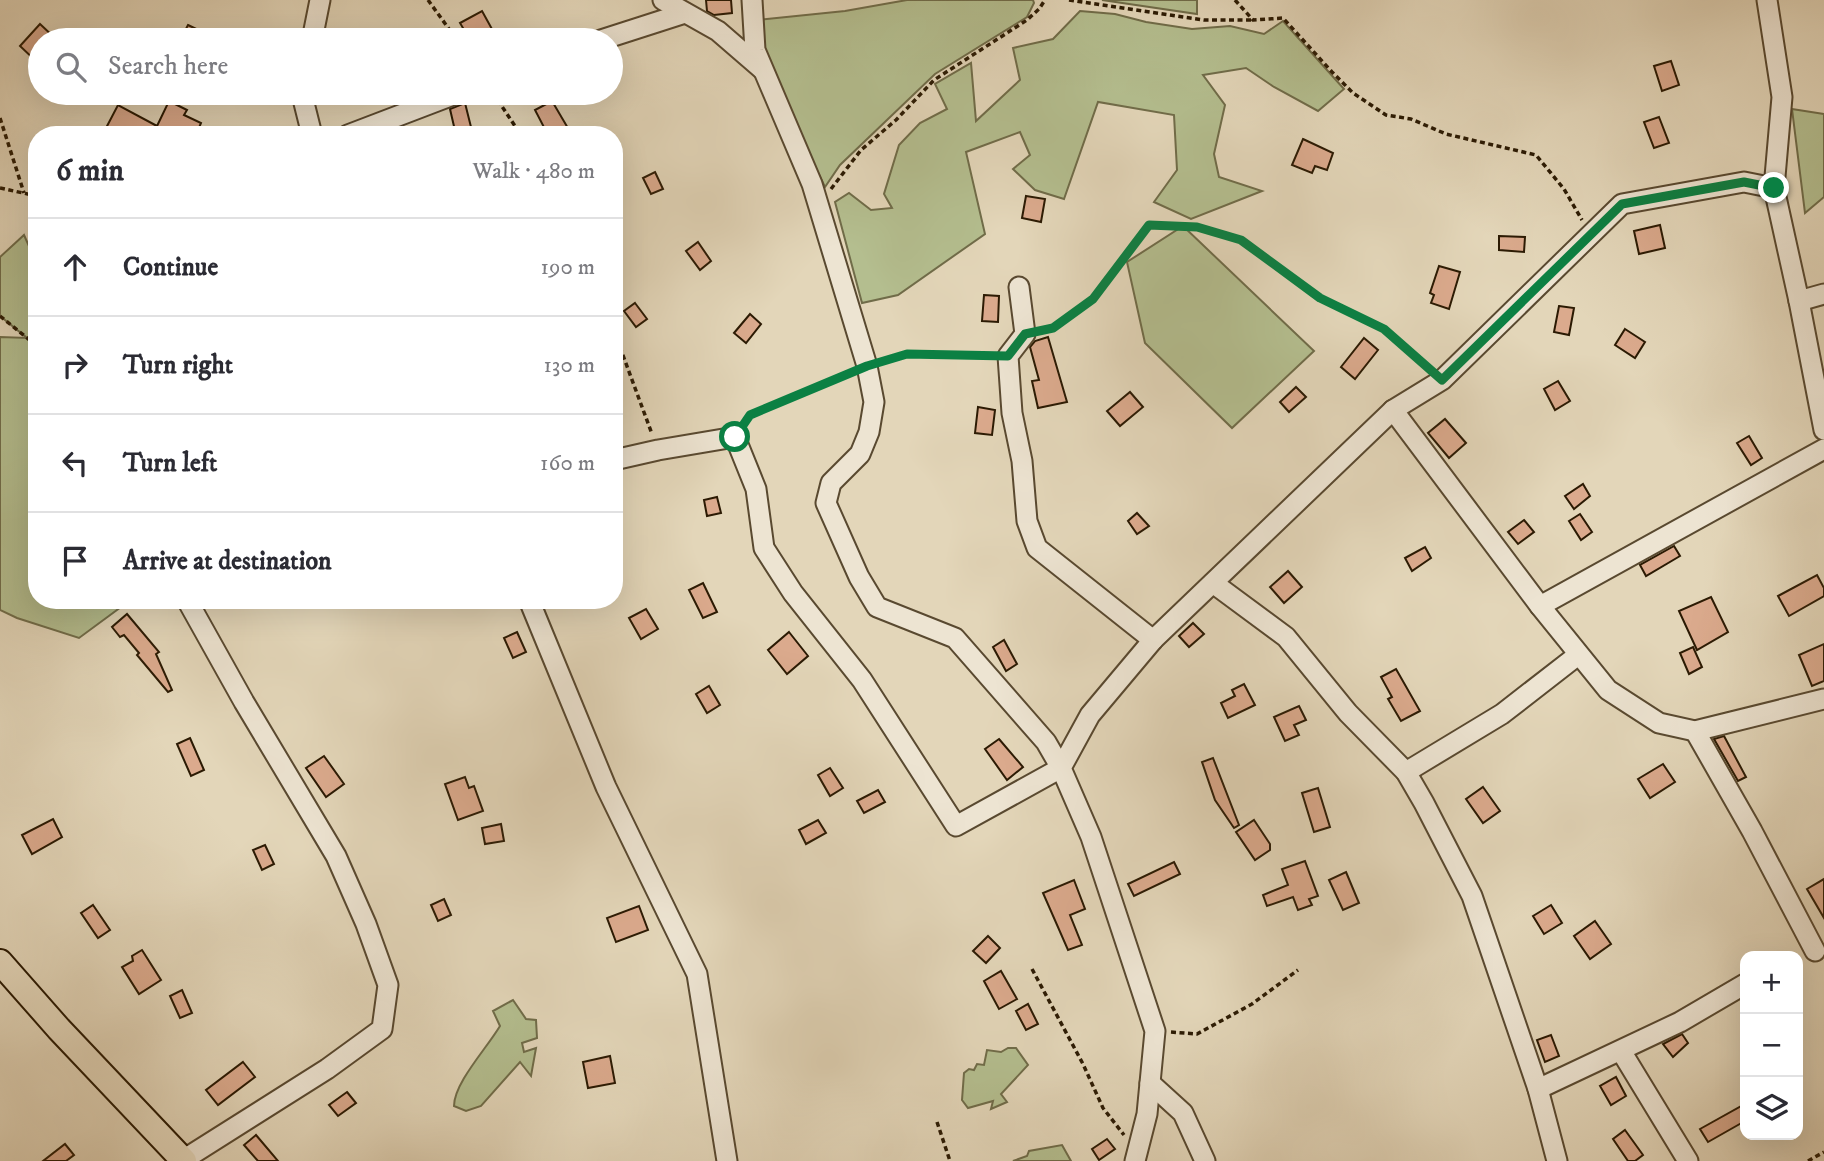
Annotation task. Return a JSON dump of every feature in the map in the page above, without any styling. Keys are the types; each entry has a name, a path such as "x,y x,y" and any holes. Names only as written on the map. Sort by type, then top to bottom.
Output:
{"main road":[{"path":"0,962 59,1030 183,1161"}],"street":[{"path":"314,28 320,0"},
{"path":"663,0 718,31 762,69"},
{"path":"752,0 755,50 785,118 818,206 867,366 874,402 869,432 860,454 831,484 826,503 853,565 877,607 955,638 1046,742 1061,768 1091,837 1155,1031 1147,1114 1136,1157"},
{"path":"1767,0 1782,97 1774,188 1824,430"},
{"path":"623,33 685,13"},
{"path":"304,105 310,126"},
{"path":"372,126 427,105"},
{"path":"623,458 735,437 756,489 764,548 793,593 862,680 956,826 1061,768 1090,715 1153,640 1393,410 1442,380 1622,204 1744,182 1774,188"},
{"path":"1019,287 1025,334 1008,356 1012,413 1022,461 1027,520 1037,548 1153,640"},
{"path":"1799,301 1824,294"},
{"path":"1393,410 1540,606 1608,690 1659,723 1695,731 1824,699"},
{"path":"1540,606 1824,449"},
{"path":"1213,583 1286,637 1348,713 1406,772 1472,896 1538,1089 1557,1161"},
{"path":"183,1161 327,1069 382,1029 388,985 366,924 336,856 192,609"},
{"path":"533,609 606,787 697,974 727,1161"},
{"path":"1406,772 1502,714 1578,655"},
{"path":"1695,731 1752,831 1812,953"},
{"path":"1538,1089 1680,1022 1740,987"},
{"path":"1621,1051 1688,1161"},
{"path":"1150,1083 1183,1113 1205,1161"}],"path":[{"path":"428,0 448,28"},
{"path":"818,206 861,150 896,120 934,80 1027,20 1045,0"},
{"path":"1069,0 1204,20 1283,18 1353,93 1386,115 1411,119 1446,134 1536,155 1564,189 1578,217 1595,232"},
{"path":"1235,0 1253,20"},
{"path":"502,105 515,126"},
{"path":"0,118 24,193"},
{"path":"0,188 28,194"},
{"path":"1025,334 1053,328 1093,299 1149,225 1197,227 1241,240 1320,298 1384,329 1442,380"},
{"path":"0,316 28,339"},
{"path":"735,437 750,415 867,366 907,354 1008,356"},
{"path":"623,355 658,450"},
{"path":"1032,969 1083,1064 1103,1108 1136,1157"},
{"path":"1155,1031 1197,1034 1252,1004 1298,970"},
{"path":"937,1122 950,1161"},
{"path":"1808,1161 1824,1152"}],"green space":[{"path":"907,0 1033,0 1034,3 1027,17 935,74 840,165 825,187 765,63 758,20 845,11"},
{"path":"1102,0 1197,0 1197,14"},
{"path":"1080,11 1115,14 1192,29 1230,26 1264,34 1283,21 1344,89 1318,111 1246,68 1203,75 1225,105 1214,154 1219,177 1262,191 1191,219 1154,202 1177,170 1174,115 1098,102 1064,199 1035,190 1013,169 1030,155 1020,132 966,152 985,234 898,295 862,303 835,202 849,193 871,210 892,208 884,194 899,145 920,123 947,109 935,84 971,63 976,121 1020,80 1013,48 1053,39"},
{"path":"1792,109 1824,114 1824,197 1805,213"},
{"path":"1183,226 1314,351 1232,428 1145,343 1127,262"},
{"path":"24,235 28,244 28,609 118,609 79,638 0,610 0,337 27,338 0,316 0,257"},
{"path":"513,1000 526,1019 536,1020 537,1038 522,1043 524,1052 536,1048 531,1076 520,1062 481,1106 466,1111 454,1106 455,1097 465,1076 500,1026 493,1011"},
{"path":"1016,1048 1028,1065 1001,1094 1007,1102 991,1109 993,1101 968,1108 962,1100 964,1073 969,1069 974,1070 977,1064 984,1065 987,1050 1001,1052"},
{"path":"1062,1145 1071,1161 1013,1161 1027,1156 1029,1151"}],"building":[{"path":"706,0 731,0 732,13 714,15 707,11"},
{"path":"482,11 491,28 463,28 460,23"},
{"path":"28,37 28,54 20,46"},
{"path":"1671,61 1679,85 1662,91 1654,66"},
{"path":"118,105 157,126 107,126"},
{"path":"167,105 177,105 187,110 184,115 201,123 200,126 157,126"},
{"path":"466,105 471,126 454,126 450,109"},
{"path":"544,105 554,105 567,126 543,126 535,110"},
{"path":"1659,117 1669,143 1654,148 1644,122"},
{"path":"1303,139 1333,153 1327,170 1315,166 1312,173 1292,165"},
{"path":"655,172 663,189 651,194 643,178"},
{"path":"1026,196 1045,199 1041,222 1022,218"},
{"path":"1660,225 1665,248 1639,254 1634,231"},
{"path":"1499,236 1525,237 1524,252 1499,250"},
{"path":"698,242 711,261 700,270 686,251"},
{"path":"1439,266 1460,272 1449,309 1431,303 1434,295 1430,293"},
{"path":"984,295 999,296 998,322 982,321"},
{"path":"635,303 647,319 636,327 624,311"},
{"path":"1559,306 1574,308 1569,335 1554,332"},
{"path":"750,314 761,324 746,343 734,333"},
{"path":"1625,329 1645,342 1635,358 1615,345"},
{"path":"1048,337 1067,402 1038,408 1032,381 1039,380 1030,347 1035,341"},
{"path":"1364,338 1378,350 1355,379 1341,367"},
{"path":"1558,381 1570,401 1555,410 1544,389"},
{"path":"1296,387 1306,397 1289,412 1280,402"},
{"path":"1130,392 1143,407 1120,426 1107,411"},
{"path":"978,407 995,410 992,435 975,433"},
{"path":"1445,419 1466,443 1449,458 1428,433"},
{"path":"1749,436 1762,458 1751,465 1737,443"},
{"path":"1583,484 1590,496 1574,509 1565,496"},
{"path":"717,497 721,513 707,516 704,500"},
{"path":"1137,513 1149,526 1137,534 1128,521"},
{"path":"1580,514 1592,532 1581,540 1569,521"},
{"path":"1524,520 1534,532 1518,544 1508,532"},
{"path":"1674,546 1680,556 1646,576 1640,565"},
{"path":"1425,547 1431,558 1412,571 1405,558"},
{"path":"1288,571 1302,587 1284,603 1270,587"},
{"path":"1817,575 1824,588 1824,596 1789,616 1778,596"},
{"path":"703,583 717,612 703,618 689,590"},
{"path":"1711,597 1728,632 1697,650 1679,611"},
{"path":"646,609 658,629 641,639 629,618"},
{"path":"127,614 159,652 156,654 172,690 168,692 124,635 120,637 112,627"},
{"path":"1193,623 1204,634 1189,647 1179,636"},
{"path":"517,632 526,652 513,658 504,638"},
{"path":"789,632 808,656 787,674 768,650"},
{"path":"1004,640 1017,664 1006,671 993,647"},
{"path":"1824,644 1824,681 1812,686 1799,655"},
{"path":"1693,647 1702,667 1689,674 1680,653"},
{"path":"1396,669 1420,711 1401,721 1388,699 1392,697 1381,677"},
{"path":"1244,684 1255,705 1228,718 1221,703 1235,696 1232,690"},
{"path":"709,686 720,705 707,713 696,694"},
{"path":"1299,706 1306,720 1294,725 1299,735 1285,741 1274,717"},
{"path":"1724,736 1746,777 1738,781 1714,739"},
{"path":"190,738 204,770 191,776 177,744"},
{"path":"999,739 1023,767 1007,780 985,749"},
{"path":"324,756 344,784 326,797 306,768"},
{"path":"1213,758 1239,825 1234,828 1215,800 1202,762"},
{"path":"1663,764 1675,782 1650,798 1638,779"},
{"path":"830,768 843,788 830,796 818,775"},
{"path":"465,777 469,788 474,786 483,811 458,820 445,784"},
{"path":"1483,787 1500,811 1483,823 1466,799"},
{"path":"1318,788 1330,827 1314,832 1302,793"},
{"path":"878,790 885,802 864,813 857,801"},
{"path":"53,819 62,837 32,854 22,835"},
{"path":"818,820 826,833 806,844 799,830"},
{"path":"1254,820 1270,844 1270,850 1255,860 1236,832"},
{"path":"501,824 504,841 485,844 482,828"},
{"path":"265,845 274,864 262,870 253,850"},
{"path":"1305,861 1318,896 1309,899 1312,905 1298,910 1293,897 1267,906 1263,895 1288,885 1282,869"},
{"path":"1174,862 1180,874 1134,896 1128,884"},
{"path":"1346,872 1359,903 1343,910 1329,880"},
{"path":"1824,879 1824,918 1807,889"},
{"path":"1074,880 1085,909 1070,915 1082,945 1068,950 1043,893"},
{"path":"444,899 451,915 438,921 431,905"},
{"path":"93,905 110,930 98,938 81,913"},
{"path":"1551,905 1562,923 1544,934 1533,916"},
{"path":"639,906 648,930 616,942 607,918"},
{"path":"1595,921 1611,944 1590,959 1574,936"},
{"path":"988,936 1000,948 986,963 973,951"},
{"path":"142,950 161,980 139,994 122,967 133,961 132,956"},
{"path":"1001,971 1017,999 999,1009 984,981"},
{"path":"182,990 192,1013 180,1018 170,996"},
{"path":"1028,1004 1038,1024 1026,1030 1016,1011"},
{"path":"1682,1034 1688,1043 1673,1057 1663,1044"},
{"path":"1551,1035 1559,1056 1545,1062 1537,1040"},
{"path":"610,1056 615,1083 588,1088 583,1062"},
{"path":"243,1062 255,1077 218,1105 206,1090"},
{"path":"1616,1077 1626,1096 1611,1105 1600,1086"},
{"path":"347,1092 356,1103 338,1116 329,1105"},
{"path":"1740,1107 1740,1124 1708,1142 1700,1129"},
{"path":"1625,1130 1643,1155 1635,1161 1628,1161 1613,1139"},
{"path":"256,1135 278,1161 258,1161 244,1145"},
{"path":"1107,1139 1115,1149 1099,1160 1092,1149"},
{"path":"65,1144 74,1155 66,1161 43,1161"}],"route":[{"path":"735,437 750,415 867,366 907,354 1008,356 1025,334 1053,328 1093,299 1149,225 1197,227 1241,240 1320,298 1384,329 1442,380 1622,204 1744,182 1774,188"}]}
